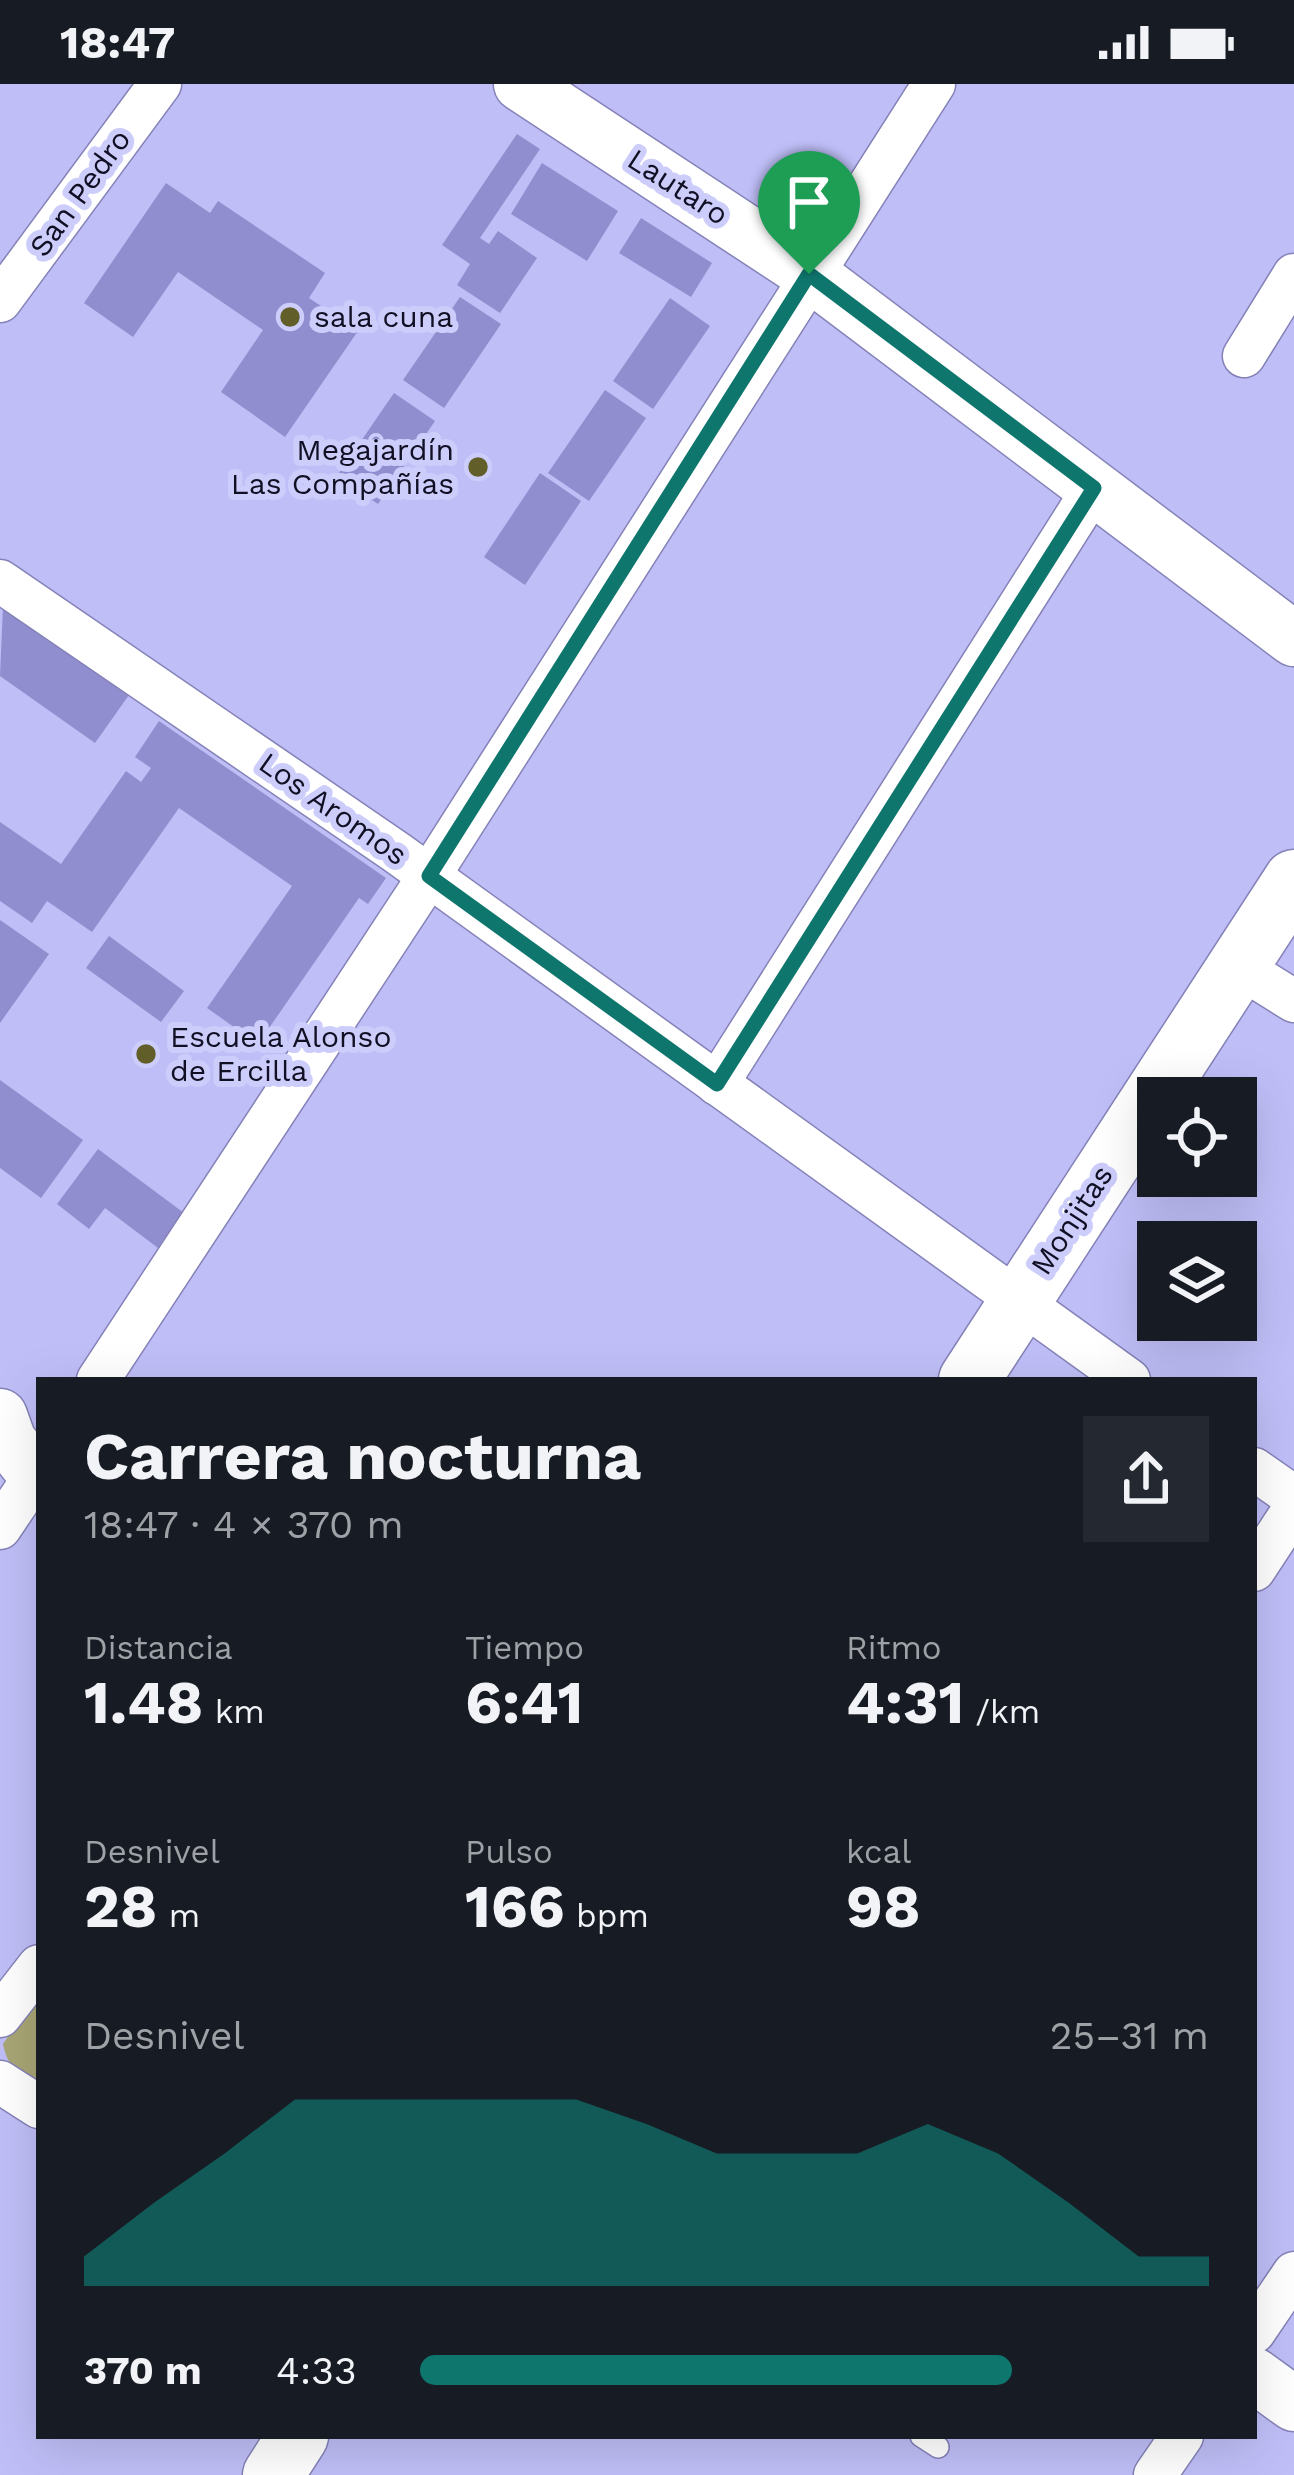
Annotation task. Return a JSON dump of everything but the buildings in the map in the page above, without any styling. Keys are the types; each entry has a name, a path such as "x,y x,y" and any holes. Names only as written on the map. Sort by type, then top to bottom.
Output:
{"main road":[{"name":"Monjitas","path":"971,1377 1294,880"},
{"path":"273,2475 296,2439"}],"street":[{"name":"San Pedro","path":"0,301 160,84"},
{"name":"Lautaro","path":"521,84 809,274 1294,639"},
{"path":"100,1377 429,876 934,84"},
{"path":"1244,356 1294,275"},
{"path":"717,1084 1094,488"},
{"name":"Los Aromos","path":"0,581 429,876 1125,1377"},
{"path":"1238,966 1294,1001"},
{"path":"0,1416 9,1441 36,1473"},
{"path":"1257,1471 1294,1497"},
{"path":"0,1528 36,1478"},
{"path":"1257,1565 1294,1509"},
{"path":"0,2016 36,1970"},
{"path":"0,2082 36,2105"},
{"path":"1257,2328 1294,2273"},
{"path":"1257,2376 1294,2404"},
{"path":"1155,2475 1180,2439"}],"shaded area":[{"path":"36,1995 36,2090 16,2072 3,2044"}],"place":[{"name":"sala cuna","path":"290,317"},
{"name":"Megajardín Las Compañías","path":"478,467"},
{"name":"Escuela Alonso de Ercilla","path":"146,1054"}],"route":[{"path":"809,274 1094,488 717,1084 429,876 809,274"}]}
